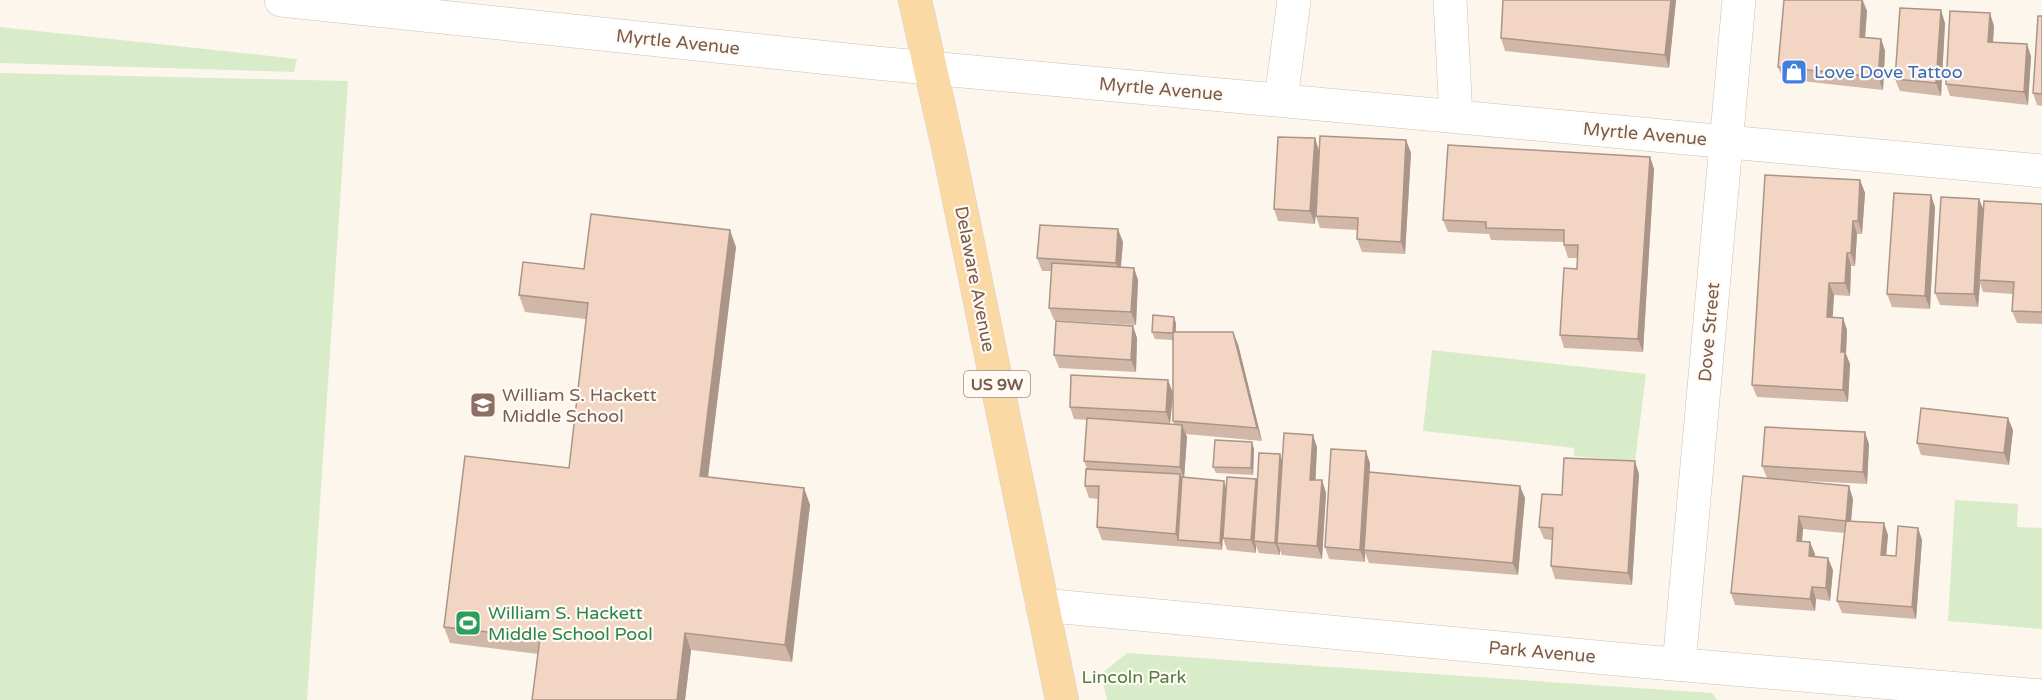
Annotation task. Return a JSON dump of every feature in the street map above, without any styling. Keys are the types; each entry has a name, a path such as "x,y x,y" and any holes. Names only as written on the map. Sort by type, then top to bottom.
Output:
{"main road":[{"name":"Delaware Avenue","path":"915,0 950,156 1062,700"}],"street":[{"name":"Myrtle Avenue","path":"281,0 412,6 930,68 2042,171"},
{"path":"1281,100 1294,0"},
{"path":"1450,0 1456,117"},
{"name":"Dove Street","path":"1679,665 1739,0"},
{"name":"Park Avenue","path":"1042,606 2042,696"}],"green space":[{"path":"0,27 297,59 294,72 0,63"},
{"path":"0,73 348,81 307,700 0,700"},
{"path":"1432,350 1646,374 1635,462 1574,456 1574,448 1423,431"},
{"path":"1955,500 2018,504 2017,527 2042,528 2042,629 1948,621"},
{"name":"Lincoln Park","path":"1127,653 1712,693 1717,700 1107,700 1101,674"}],"building":[{"path":"1503,0 1671,0 1665,55 1501,38"},
{"path":"1784,0 1862,0 1860,37 1881,39 1878,77 1778,67"},
{"path":"1900,8 1941,10 1936,83 1895,79"},
{"path":"1950,11 1990,13 1988,42 2027,44 2024,92 1946,84"},
{"path":"2038,16 2042,16 2042,94 2033,93"},
{"path":"1320,136 1406,140 1401,242 1357,239 1358,218 1316,216"},
{"path":"1278,137 1315,138 1310,211 1274,209"},
{"path":"1448,145 1650,157 1638,339 1560,335 1564,268 1577,269 1578,245 1564,245 1564,230 1486,228 1486,222 1443,220"},
{"path":"1765,175 1860,180 1858,221 1853,221 1851,253 1847,253 1845,283 1829,283 1827,317 1843,318 1841,352 1845,352 1843,390 1752,385"},
{"path":"1894,193 1931,195 1925,296 1887,294"},
{"path":"1941,197 1979,199 1974,294 1935,293"},
{"path":"1984,201 2042,204 2042,312 2012,311 2014,282 1979,280"},
{"name":"William S. Hackett Middle School","path":"591,214 730,230 700,476 804,488 785,645 685,633 677,700 532,700 540,638 444,627 465,456 569,468 588,303 519,295 523,262 584,269"},
{"path":"1040,225 1118,229 1116,263 1037,258"},
{"path":"1052,263 1134,268 1131,312 1049,308"},
{"path":"1153,315 1174,317 1173,333 1152,332"},
{"path":"1056,321 1133,326 1131,360 1054,355"},
{"path":"1173,332 1233,332 1257,428 1173,421"},
{"path":"1071,375 1168,380 1166,412 1070,407"},
{"path":"1921,408 2008,418 2004,453 1917,443"},
{"path":"1087,418 1182,425 1180,467 1084,461"},
{"path":"1765,427 1865,432 1863,472 1762,466"},
{"path":"1284,433 1313,435 1310,480 1322,480 1317,546 1277,543"},
{"path":"1215,440 1252,442 1251,468 1213,467"},
{"path":"1331,449 1366,451 1360,550 1325,547"},
{"path":"1259,453 1280,454 1275,543 1254,541"},
{"path":"1564,458 1635,461 1628,573 1551,566 1553,528 1539,527 1542,494 1562,495"},
{"path":"1086,469 1180,474 1176,534 1097,527 1099,486 1085,486"},
{"path":"1369,472 1520,486 1513,563 1364,550"},
{"path":"1743,476 1849,486 1846,521 1799,516 1797,541 1810,542 1809,556 1828,558 1826,588 1812,587 1810,599 1731,593"},
{"path":"1182,477 1224,481 1220,543 1178,540"},
{"path":"1227,477 1256,479 1251,540 1223,538"},
{"path":"1846,521 1884,523 1881,555 1896,556 1898,526 1918,528 1912,607 1837,601"}],"place":[{"name":"Love Dove Tattoo","path":"1794,72"},
{"name":"William S. Hackett Middle School","path":"483,405"},
{"name":"William S. Hackett Middle School Pool","path":"468,623"}]}
